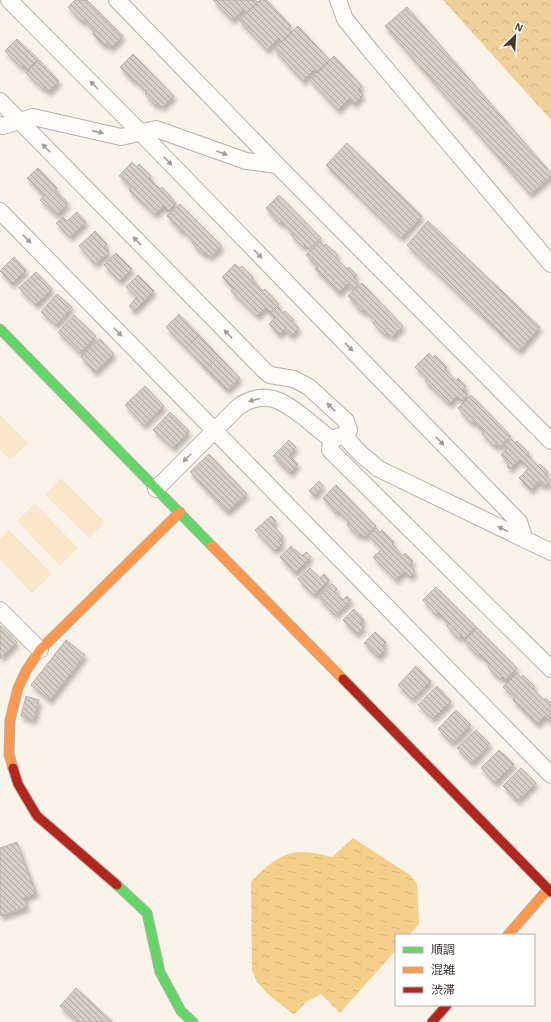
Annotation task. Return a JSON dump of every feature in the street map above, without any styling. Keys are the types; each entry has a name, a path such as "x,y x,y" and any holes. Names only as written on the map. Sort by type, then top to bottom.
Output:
{"street":[{"path":"9,0 141,133 519,522 525,540"},
{"path":"117,0 551,441"},
{"path":"338,0 345,19 370,50 551,264"},
{"path":"0,101 265,371 270,375 294,379 309,387 346,421 349,430 330,446 330,450 551,669"},
{"path":"0,125 3,126 33,117 121,137 156,129 246,161 277,164"},
{"path":"0,211 551,775"},
{"path":"0,329 549,891 509,934"},
{"path":"156,489 243,404 254,399 267,398 285,403 339,439 379,469 551,552"},
{"path":"180,512 40,650 26,671 18,688 10,720 5,755 18,784 37,816 147,913 160,972 181,1011 193,1022"},
{"path":"0,610 40,650"},
{"path":"432,1022 446,1006"}],"green space":[{"path":"443,0 551,0 551,120"}],"shaded area":[{"path":"0,415 28,443 10,460 0,450"},
{"path":"61,478 105,522 89,538 45,495"},
{"path":"35,504 78,548 60,566 17,521"},
{"path":"9,530 52,574 32,593 0,560 0,539"}],"water":[{"path":"353,838 410,875 417,884 419,924 410,934 395,934 395,951 340,1013 321,994 306,1002 294,1015 268,994 257,982 252,970 251,882 274,861 288,854 304,852 332,857"}],"building":[{"path":"75,0 87,0 123,36 111,48 107,43 105,46 93,34 95,32 84,20 82,22 68,7"},
{"path":"213,0 255,0 258,2 246,13 243,10 232,20"},
{"path":"260,0 267,0 291,26 288,28 292,32 281,42 278,39 267,50 239,20"},
{"path":"407,7 551,173 551,176 530,194 385,26"},
{"path":"298,26 330,60 317,73 314,70 303,81 274,49"},
{"path":"17,39 38,59 27,70 23,66 21,67 5,51"},
{"path":"133,54 174,96 162,107 158,103 156,106 145,94 147,92 135,80 134,82 120,67"},
{"path":"334,56 362,86 358,90 363,95 354,104 349,99 338,110 309,79"},
{"path":"39,60 59,81 48,92 26,73"},
{"path":"347,143 422,216 401,238 326,165"},
{"path":"132,162 137,167 139,164 151,176 149,178 160,189 162,187 176,203 168,211 163,206 155,215 129,190 131,187 119,176"},
{"path":"38,168 57,188 55,190 68,203 57,215 40,200 44,196 27,178"},
{"path":"279,195 321,238 309,249 305,245 303,247 291,235 293,233 282,222 280,224 266,208"},
{"path":"180,204 222,246 210,257 206,253 204,255 192,243 194,242 183,230 181,232 167,216"},
{"path":"77,212 86,222 70,237 56,223 63,217 67,221"},
{"path":"428,221 540,327 519,351 407,245"},
{"path":"95,231 107,244 104,246 109,252 95,264 79,246"},
{"path":"320,242 324,246 326,244 338,255 336,258 347,269 349,267 357,275 354,278 359,284 353,290 348,284 339,293 315,269 318,267 306,255"},
{"path":"116,253 132,269 120,281 104,265"},
{"path":"14,257 26,270 12,284 0,271"},
{"path":"235,264 240,268 242,266 253,277 252,279 263,291 265,289 279,304 270,313 265,308 257,316 231,291 234,289 222,277"},
{"path":"36,272 52,289 36,305 19,288"},
{"path":"138,275 154,291 134,311 129,306 137,297 126,287"},
{"path":"362,283 403,326 392,337 387,333 385,335 373,323 376,321 364,310 362,312 348,296"},
{"path":"57,294 72,307 56,325 41,312"},
{"path":"278,307 283,313 285,311 294,320 292,322 299,328 291,336 285,329 279,335 269,324 275,318 270,314"},
{"path":"179,314 199,335 186,348 166,327"},
{"path":"74,315 96,336 80,353 58,332"},
{"path":"199,335 219,356 206,369 186,348"},
{"path":"100,339 114,354 95,372 81,357"},
{"path":"429,353 433,358 435,355 447,367 445,369 456,381 458,378 466,386 463,390 468,395 462,401 457,396 449,404 425,381 427,378 415,367"},
{"path":"219,356 240,378 227,390 206,369"},
{"path":"145,386 164,406 144,425 125,405"},
{"path":"471,395 511,436 499,447 496,444 494,446 482,434 484,432 473,421 471,423 458,408"},
{"path":"170,412 189,431 173,448 153,430"},
{"path":"511,439 515,443 517,441 529,453 527,454 538,466 540,464 548,472 545,475 550,481 544,487 539,481 531,490 519,478 529,468 520,459 510,469 507,466 509,464 501,455 507,449 504,445"},
{"path":"289,440 296,447 289,455 298,464 290,473 273,456"},
{"path":"209,454 247,494 227,512 190,472"},
{"path":"319,481 323,486 314,496 309,491"},
{"path":"336,485 376,526 364,537 361,534 359,536 347,525 349,522 338,511 336,513 323,498"},
{"path":"271,516 276,521 272,525 283,536 279,540 283,543 275,551 255,530"},
{"path":"376,528 380,533 382,530 394,542 392,544 403,556 405,553 413,561 410,565 415,571 410,577 404,571 396,580 373,557 382,549 369,536"},
{"path":"291,546 302,556 306,552 311,557 295,573 280,557"},
{"path":"310,568 320,578 324,574 329,580 314,595 298,579"},
{"path":"332,584 337,589 334,592 343,600 347,596 351,600 335,615 318,597"},
{"path":"436,587 476,627 464,639 461,636 458,638 447,626 449,624 438,613 436,615 423,600"},
{"path":"354,609 364,620 360,623 364,627 356,634 343,620"},
{"path":"0,625 17,642 0,659"},
{"path":"477,628 517,668 505,680 502,677 500,679 488,667 490,665 479,654 477,655 464,641"},
{"path":"375,632 386,642 382,646 386,649 378,657 364,643"},
{"path":"66,640 85,655 50,700 31,685"},
{"path":"416,666 431,681 412,699 398,685"},
{"path":"517,673 521,677 523,675 535,687 533,689 544,700 546,698 551,703 550,721 545,716 537,724 513,700 515,698 503,687"},
{"path":"437,686 451,701 433,719 418,705"},
{"path":"26,696 39,700 34,720 21,716"},
{"path":"456,710 471,725 452,743 438,729"},
{"path":"476,730 490,744 472,763 457,748"},
{"path":"499,750 514,764 495,783 481,768"},
{"path":"521,768 536,783 517,801 503,786"},
{"path":"17,842 36,893 24,898 27,907 1,916 0,848"},
{"path":"76,988 113,1022 78,1022 60,1006"}],"traffic: fast":[{"path":"0,329 212,546"},
{"path":"117,885 147,913 160,972 181,1011 193,1022"}],"traffic: slow":[{"path":"13,768 9,754 10,720 18,688 26,671 40,650 180,512"},
{"path":"212,546 343,679"},
{"path":"509,934 548,889"}],"traffic: jam":[{"path":"343,679 551,892"},
{"path":"13,768 18,784 37,816 117,885"},
{"path":"432,1022 446,1006"}]}
